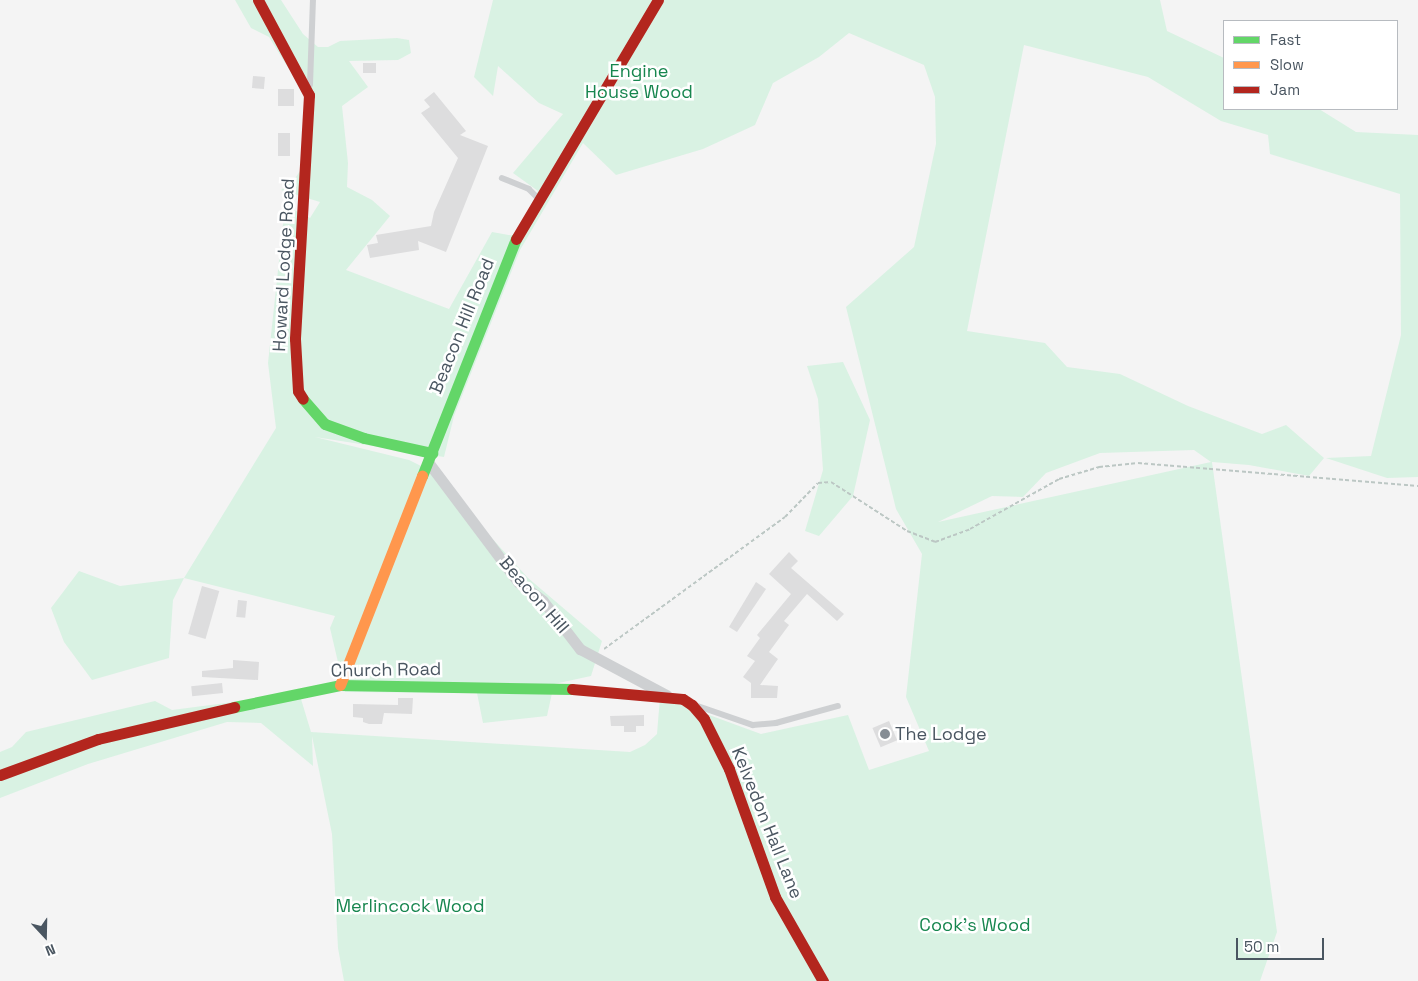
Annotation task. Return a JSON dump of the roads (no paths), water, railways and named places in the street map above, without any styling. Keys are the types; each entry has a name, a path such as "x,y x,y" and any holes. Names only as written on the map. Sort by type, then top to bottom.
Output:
{"street":[{"path":"258,0 310,95"},
{"name":"Beacon Hill Road","path":"340,685 515,241 658,0"},
{"name":"Howard Lodge Road","path":"310,95 295,339 298,391 307,407 325,424 364,438 430,457"},
{"name":"Beacon Hill","path":"430,457 518,582 543,601 580,649 595,656 618,672 666,695"},
{"name":"Church Road","path":"0,774 98,739 174,719 340,685 598,688 666,695 692,705"},
{"name":"Kelvedon Hall Lane","path":"692,705 729,769 775,897 823,981"}],"lane":[{"path":"310,95 313,0"},
{"path":"502,178 529,189 540,200"},
{"path":"692,705 753,725 776,723 838,706"}],"place":[{"name":"The Lodge","path":"885,734"}],"park label":[{"name":"Engine House Wood","path":"639,82"},
{"name":"Merlincock Wood","path":"410,906"},
{"name":"Cook's Wood","path":"975,925"}]}
